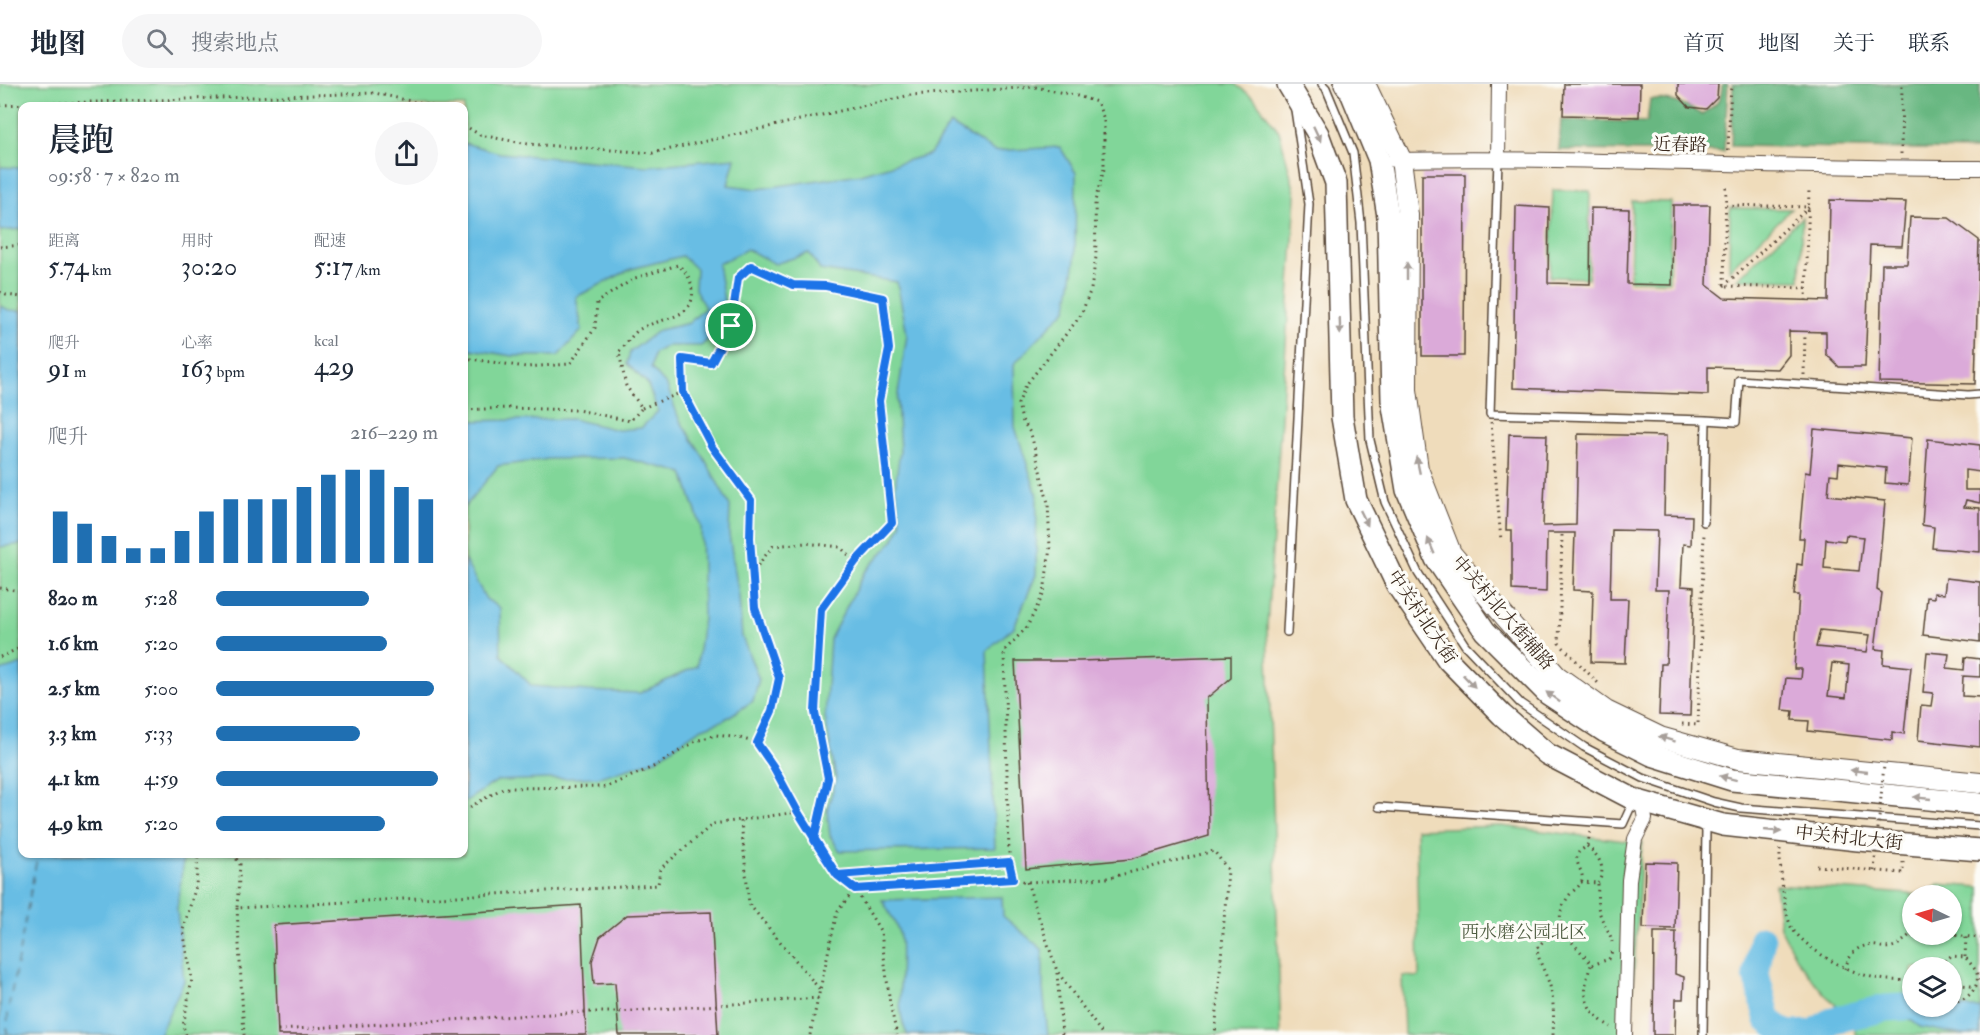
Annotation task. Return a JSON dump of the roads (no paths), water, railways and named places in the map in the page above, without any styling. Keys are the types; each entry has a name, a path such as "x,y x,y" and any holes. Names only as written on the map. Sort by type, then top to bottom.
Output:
{"main road":[{"path":"1345,84 1350,90 1378,160 1388,216 1392,400 1407,490 1436,559 1485,631 1548,694 1604,731 1652,755 1732,780 1980,804"},
{"name":"中关村北大街","path":"1290,85 1318,134 1336,183 1342,417 1356,500 1397,585 1448,660 1502,715 1547,754 1638,801 1722,825 1858,840 1980,850"}],"street":[{"name":"中关村北大街辅路","path":"1365,84 1401,159 1408,215 1407,390 1418,470 1451,553 1557,676 1606,711 1659,737 1738,759 1980,783"},
{"path":"1498,159 1499,84"},
{"name":"近春路","path":"1378,160 1498,159 1980,168"},
{"path":"1625,1035 1629,880 1635,839 1645,819 1638,801"}],"lane":[{"name":"中关村北大街","path":"1322,84 1326,88 1353,153 1361,223 1370,440 1384,502 1418,573 1465,645 1520,703 1584,747 1643,778 1714,802 1741,808 1980,826"},
{"path":"1287,632 1310,204 1290,85"},
{"path":"1498,159 1490,414 1736,422 1739,380 1980,394"},
{"path":"1704,522 1706,420"},
{"path":"1379,807 1623,824 1638,801"},
{"path":"1690,816 1706,829 1703,1035"},
{"path":"837,875 1009,862"}],"water":[{"path":"950,124 994,151 1060,147 1076,173 1075,260 1067,308 1014,364 1015,427 1037,495 1036,575 1014,627 987,650 995,848 840,851 830,836 827,810 836,779 825,718 830,639 864,573 893,541 901,525 895,487 900,451 897,401 907,334 897,282 820,270 809,253 775,264 747,249 718,264 724,301 712,336 701,346 667,346 654,353 651,368 667,386 679,419 703,456 730,506 729,535 739,596 742,637 759,679 753,701 724,720 700,729 655,760 599,777 497,781 468,800 468,566 486,599 500,608 501,655 532,686 640,693 697,666 703,618 701,527 683,473 624,458 549,459 498,466 468,503 468,421 572,419 618,430 641,428 658,411 647,383 627,364 630,352 659,330 689,323 705,308 695,289 696,269 682,256 631,269 576,297 582,330 558,356 512,356 468,349 468,144 500,153 647,166 735,158 728,185 758,189 860,174 930,154"},
{"path":"0,167 18,168 18,229 0,231"},
{"path":"0,306 18,311 18,545 0,547"},
{"path":"18,665 18,858 183,858 177,909 184,981 159,1035 0,1035 0,671"},
{"path":"1002,897 1003,916 1043,950 1043,989 1048,1035 908,1035 901,1015 899,933 882,900"},
{"path":"1902,1002 1902,1016 1869,1016 1866,1009 1895,1005"},
{"path":"1962,1007 1980,1008 1980,1035 1962,1035 1920,1027 1906,1017 1962,1017"}],"waterway":[{"path":"1762,939 1756,974 1768,1020 1787,1034 1814,1033 1833,1020 1886,1008 1902,1007"}],"park label":[{"name":"西水磨公园北区","path":"1524,932"}]}
